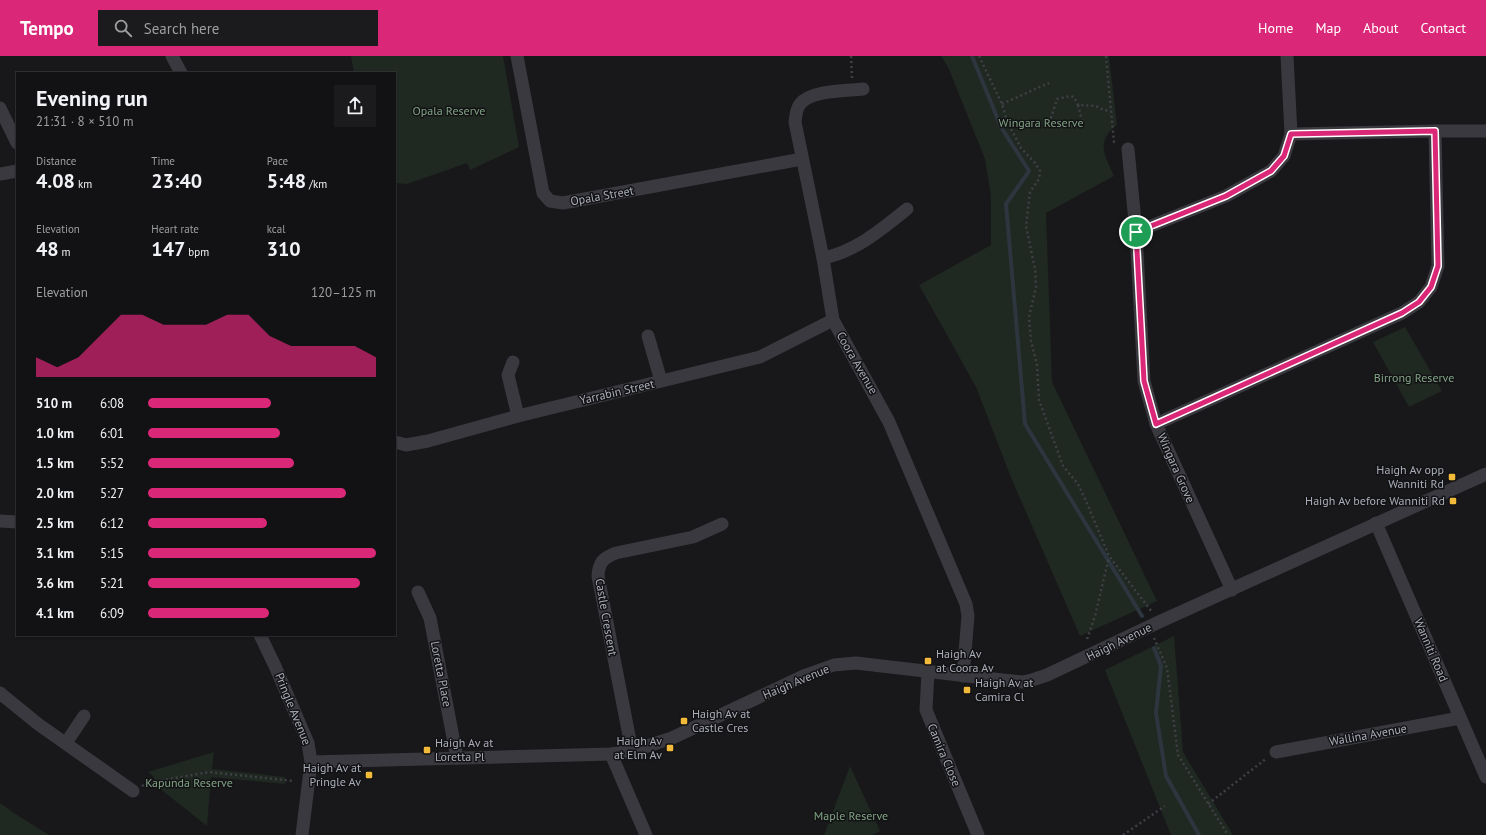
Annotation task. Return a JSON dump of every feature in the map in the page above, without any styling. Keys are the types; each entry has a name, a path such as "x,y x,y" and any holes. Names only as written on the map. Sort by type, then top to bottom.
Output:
{"street":[{"path":"172,56 180,72"},
{"name":"Opala Street","path":"517,56 543,193 550,202 564,203 802,159"},
{"path":"1136,232 1226,196 1271,171 1284,156 1291,134 1288,56"},
{"name":"Coora Avenue","path":"858,90 822,93 808,98 800,103 796,111 795,122 823,258 833,320 892,428 966,604 968,616 963,676"},
{"path":"0,108 16,141"},
{"path":"1156,424 1402,313 1419,302 1431,287 1438,266 1435,131"},
{"path":"1291,134 1486,131"},
{"name":"Wingara Grove","path":"1128,149 1136,232 1144,381 1156,424 1232,590"},
{"path":"0,174 16,171"},
{"path":"823,258 835,256 872,237 907,209"},
{"name":"Yarrabin Street","path":"396,442 406,445 428,441 518,416 760,357 833,320"},
{"path":"648,336 661,382"},
{"path":"513,362 508,375 518,416"},
{"name":"Haigh Avenue","path":"311,762 610,754 632,751 672,738 806,675 834,666 856,662 963,676 1022,682 1032,680 1064,668 1154,625 1486,474"},
{"path":"0,521 16,522"},
{"name":"Wanniti Road","path":"1376,523 1486,777"},
{"name":"Castle Crescent","path":"632,751 598,576 598,567 605,557 616,553 692,537 722,524"},
{"name":"Loretta Place","path":"418,592 430,618 457,758"},
{"name":"Pringle Avenue","path":"260,636 308,743 311,762 302,835"},
{"name":"Camira Close","path":"928,672 926,710 978,835"},
{"path":"0,693 38,724 133,791"},
{"path":"66,743 84,716"},
{"name":"Wallina Avenue","path":"1276,752 1460,718"},
{"path":"610,754 646,835"}],"path":[{"path":"851,56 858,90"},
{"path":"979,56 1002,104 1007,121 1021,148 1035,163 1040,171 1038,178 1030,192 1026,226 1035,269 1036,287 1029,317 1031,341 1038,365 1039,400 1063,466 1078,484 1109,556 1154,625 1167,668 1178,755 1228,835"},
{"path":"1106,56 1114,142 1128,149"},
{"path":"1002,104 1049,83"},
{"path":"1070,96 1074,97 1078,105 1082,121 1080,126 1058,127 1051,118 1058,99 1070,96"},
{"path":"1078,105 1096,106 1104,110 1111,111"},
{"path":"1087,639 1095,616 1109,556"},
{"path":"1208,804 1276,752"},
{"path":"133,791 147,783 209,772 294,781"},
{"path":"1123,835 1165,806"}],"green space":[{"name":"Opala Reserve","path":"351,56 503,56 519,147 470,170 467,163 407,184 396,183 396,72 354,72"},
{"name":"Wingara Reserve","path":"941,56 1109,56 1117,125 1106,137 1104,149 1114,176 1046,213 1052,382 1157,601 1080,636 1012,480 976,387 919,285 991,245 991,196 985,159 948,67"},
{"name":"Birrong Reserve","path":"1405,327 1442,391 1409,407 1373,342"},
{"path":"1174,636 1183,752 1233,835 1171,835 1105,670"},
{"name":"Kapunda Reserve","path":"214,752 212,769 285,777 285,784 211,777 207,826 159,788 153,776 148,772"},
{"name":"Maple Reserve","path":"850,766 880,831 872,835 824,835"},
{"path":"0,803 14,813 49,835 0,835"}],"waterway":[{"path":"972,56 1001,127 1029,171 1006,204 1025,424 1142,616"},
{"path":"1154,648 1161,666 1156,713 1166,776 1199,835"}],"place":[{"name":"Haigh Av opp Wanniti Rd","path":"1452,477"},
{"name":"Haigh Av before Wanniti Rd","path":"1453,501"},
{"name":"Haigh Av at Coora Av","path":"928,661"},
{"name":"Haigh Av at Camira Cl","path":"967,690"},
{"name":"Haigh Av at Castle Cres","path":"684,721"},
{"name":"Haigh Av at Elm Av","path":"670,748"},
{"name":"Haigh Av at Loretta Pl","path":"427,750"},
{"name":"Haigh Av at Pringle Av","path":"369,775"}],"route":[{"path":"1435,131 1438,266 1431,287 1419,302 1402,313 1156,424 1144,381 1136,232 1226,196 1271,171 1284,156 1291,134 1435,131"}]}
